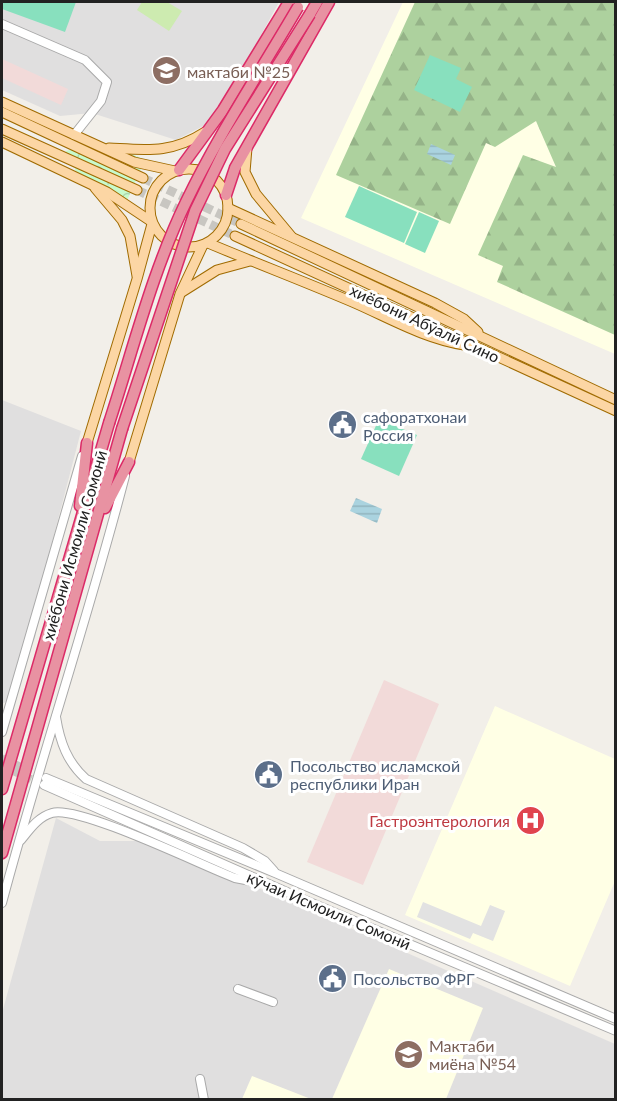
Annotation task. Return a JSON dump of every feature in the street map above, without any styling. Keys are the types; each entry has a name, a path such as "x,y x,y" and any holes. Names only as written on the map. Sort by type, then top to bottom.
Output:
{"highway":[{"name":"хиёбони Исмоили Сомонӣ","path":"2,853 122,429 195,211 225,148 317,2"},
{"path":"226,195 235,168 329,2"},
{"name":"хиёбони Исмоили Сомонӣ","path":"2,789 109,423 154,283 185,203 296,4"},
{"path":"177,171 296,4"},
{"path":"77,532 87,443"},
{"path":"93,530 129,462"}],"main road":[{"path":"2,102 134,162 177,171 191,169 202,171 212,177 226,195 228,208 223,228 206,244 180,294 129,462"},
{"path":"2,112 143,178"},
{"path":"2,129 137,190"},
{"path":"104,148 171,149 190,142 209,129"},
{"path":"2,142 124,202 152,223 157,233 173,245 183,248 206,244 358,304 419,333 444,342 476,347"},
{"path":"247,146 245,172 256,194 292,238"},
{"path":"87,443 138,279 152,223 150,202 153,192 158,183 177,171"},
{"path":"92,185 122,220 130,236 138,279"},
{"path":"228,208 435,303 464,319 482,336"},
{"name":"хиёбони Абӯалӣ Сино","path":"240,224 615,400"},
{"name":"хиёбони Абӯалӣ Сино","path":"235,236 615,411"},
{"path":"180,294 217,270 251,261"}],"street":[{"path":"2,24 85,60 108,82 101,101 74,135"},
{"path":"2,732 87,443"},
{"path":"2,903 107,546 129,462"},
{"path":"2,710 10,701"},
{"path":"56,715 65,752 75,770 86,779 243,848 265,861 275,873"},
{"name":"кӯчаи Исмоили Сомонӣ","path":"615,1019 275,873 45,781 177,844 268,884 615,1031"},
{"path":"18,843 34,824 52,813 60,812 104,824 235,878 268,884"},
{"path":"177,844 181,835"},
{"path":"383,933 388,922"},
{"path":"238,989 273,1002"},
{"path":"200,1079 204,1100"}],"shaded area":[{"path":"2,2 279,2 215,120 176,140 92,113 60,116 2,90"},
{"path":"403,2 615,2 615,354 301,218"},
{"path":"2,59 68,89 61,105 2,78"},
{"path":"2,400 81,431 53,539 35,638 9,700 2,704"},
{"path":"384,680 439,704 363,885 307,862"},
{"name":"Гастроэнтерология","path":"495,706 615,759 615,881 570,986 405,915"},
{"path":"56,818 100,841 151,841 615,1044 615,1099 2,1100 2,1013"},
{"path":"423,902 481,926 490,905 505,911 493,941 473,933 470,939 417,917"},
{"name":"Мактаби миёна №54","path":"389,969 483,1008 446,1099 332,1099"},
{"path":"252,1076 311,1099 242,1099"}],"green space":[{"path":"2,2 76,2 65,32 2,9"},
{"path":"142,2 167,2 182,11 169,31 137,10"},
{"path":"415,2 615,2 615,335 497,282 503,266 478,255 523,155 556,167 536,121 495,147 486,143 450,224 336,175"},
{"path":"430,55 461,68 456,79 472,87 460,112 414,90"},
{"path":"98,143 109,144 145,160 125,205 77,181 75,168 64,162 66,151"},
{"path":"359,186 417,212 404,243 345,217"},
{"path":"419,212 439,221 425,253 405,244"},
{"path":"379,419 417,435 399,476 361,459"}],"water":[{"path":"431,144 455,155 451,165 427,154"},
{"path":"356,498 382,509 377,523 350,511"}],"tunnel":[{"path":"143,178 241,224"},
{"path":"137,190 235,236"},
{"path":"2,758 44,778"},
{"path":"2,766 44,785"}],"place":[{"name":"мактаби №25","path":"166,71"},
{"name":"сафоратхонаи Россия","path":"342,425"},
{"name":"Посольство исламской республики Иран","path":"269,774"},
{"name":"Гастроэнтерология","path":"531,820"},
{"name":"Посольство ФРГ","path":"332,978"},
{"name":"Мактаби миёна №54","path":"408,1054"}]}
